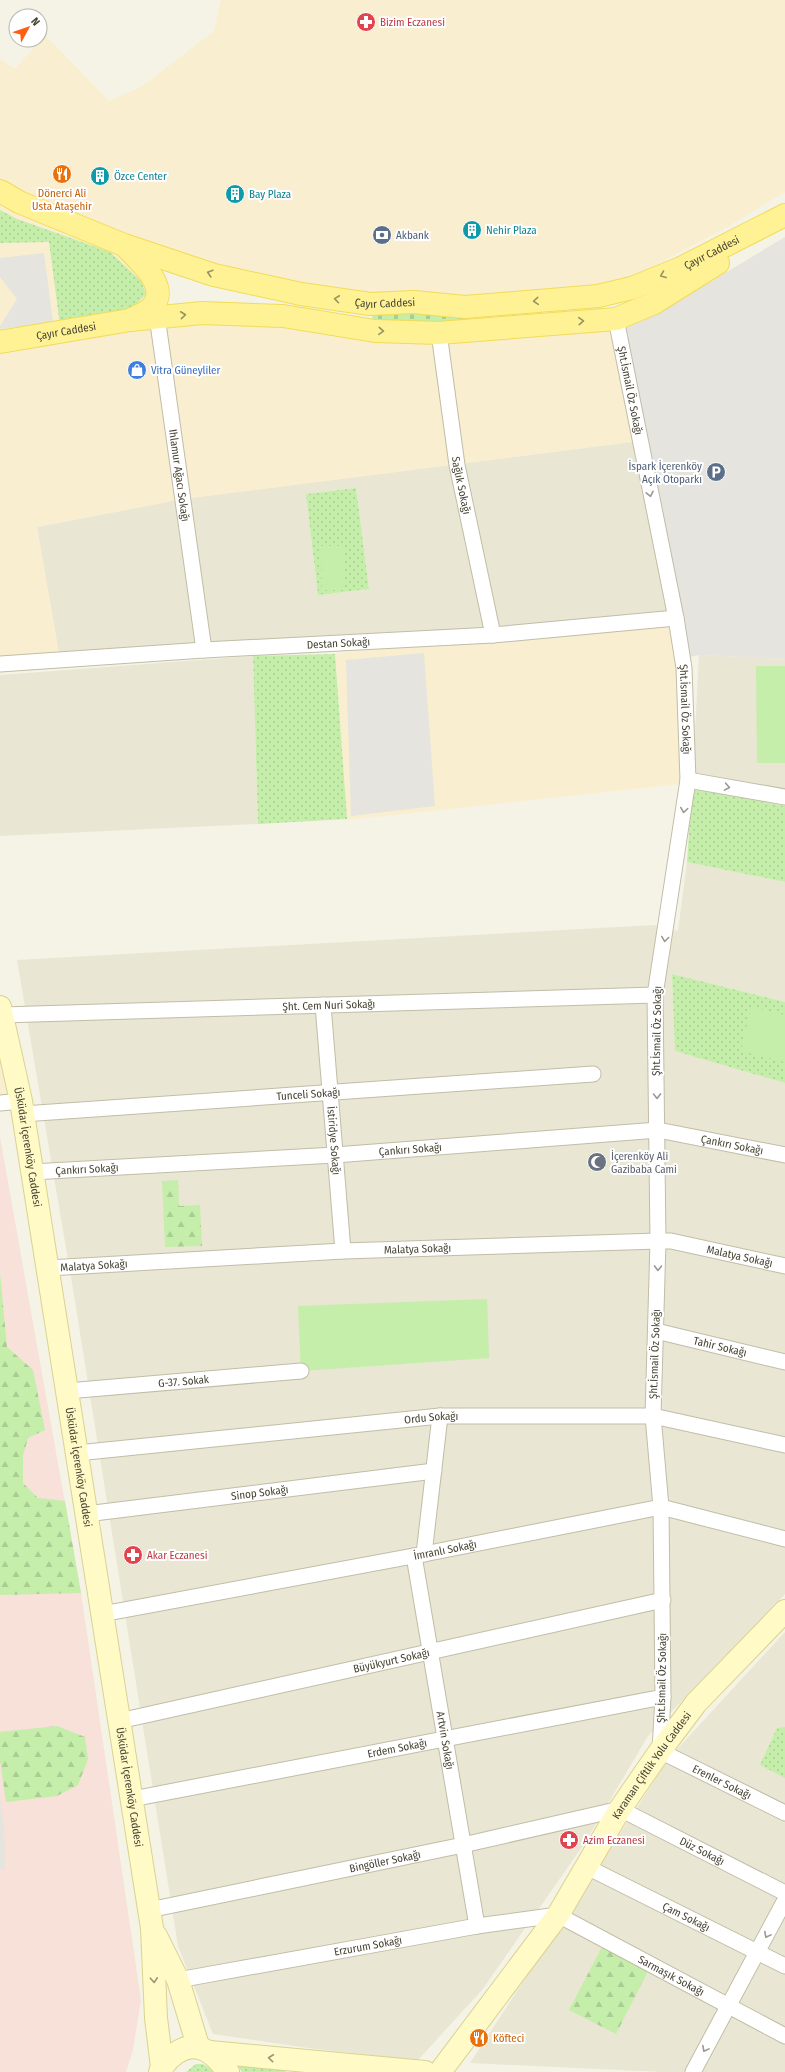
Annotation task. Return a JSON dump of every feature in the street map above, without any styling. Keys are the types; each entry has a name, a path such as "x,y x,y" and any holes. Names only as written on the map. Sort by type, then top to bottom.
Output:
{"main road":[{"name":"Çayır Caddesi","path":"0,191 19,202 124,246 214,275 301,294 370,304 414,302 465,307 598,296 632,288 681,268 779,218"},
{"name":"Çayır Caddesi","path":"0,342 130,320 153,306 156,308 202,312 284,316 375,331 439,333 616,319 654,303 739,250 779,218"},
{"path":"124,246 155,280 157,294 156,308"},
{"name":"Üsküdar İçerenköy Caddesi","path":"1,1011 15,1106 32,1172 48,1268 151,1919"},
{"name":"Karaman Çiftlik Yolu Caddesi","path":"440,2072 558,1915 620,1809 660,1751 696,1703 781,1622"},
{"path":"151,1919 178,1980 204,2049 228,2072"},
{"path":"151,1919 156,2018 161,2070"},
{"path":"161,2070 169,2058 181,2050 204,2049 323,2068 425,2072"},
{"path":"296,2072 323,2068"}],"street":[{"name":"Ihlamur Ağacı Sokağı","path":"156,308 204,650"},
{"name":"Şht.İsmail Öz Sokağı","path":"616,319 676,618 684,668 688,780 655,995 658,1130 658,1241 653,1416 661,1507 663,1600 663,1698 660,1751"},
{"name":"Sağlık Sokağı","path":"439,333 457,465 493,635"},
{"name":"Destan Sokağı","path":"0,664 204,650 493,635 676,618"},
{"path":"688,780 785,796"},
{"name":"Şht. Cem Nuri Sokağı","path":"1,1011 323,1005 655,995"},
{"name":"İstiridye Sokağı","path":"323,1005 343,1251"},
{"name":"Tunceli Sokağı","path":"15,1106 330,1093 593,1074"},
{"name":"Çankırı Sokağı","path":"32,1172 335,1155 658,1130 785,1155"},
{"name":"Malatya Sokağı","path":"48,1268 343,1251 658,1241 670,1241 785,1266"},
{"name":"Tahir Sokağı","path":"656,1331 785,1362"},
{"name":"G-37. Sokak","path":"67,1391 300,1372"},
{"name":"Ordu Sokağı","path":"77,1453 440,1416 653,1416 785,1445"},
{"name":"Artvin Sokağı","path":"440,1416 434,1471 419,1555 430,1652 477,1926"},
{"name":"Sinop Sokağı","path":"86,1514 434,1471"},
{"name":"İmranlı Sokağı","path":"102,1614 419,1555 661,1507 785,1539"},
{"name":"Büyükyurt Sokağı","path":"119,1721 663,1600"},
{"name":"Erdem Sokağı","path":"132,1799 663,1698"},
{"name":"Erenler Sokağı","path":"660,1751 785,1813"},
{"name":"Bingöller Sokağı","path":"151,1919 620,1809"},
{"name":"Düz Sokağı","path":"620,1809 785,1893"},
{"name":"Çam Sokağı","path":"587,1867 785,1966"},
{"path":"693,2072 785,1900"},
{"name":"Erzurum Sokağı","path":"178,1980 477,1926 558,1915"},
{"name":"Sarmaşık Sokağı","path":"558,1915 785,2036"}],"shaded area":[{"path":"221,0 785,0 785,192 729,226 598,296 370,304 154,255 148,270 157,317 375,331 614,327 639,441 183,499 37,527 60,660 0,664 0,59 15,69 34,48 48,48 48,38 109,101 141,87 214,31"},
{"name":"İspark İçerenköy Açık Otoparkı","path":"785,237 785,659 699,655 689,657 614,327 672,305"},
{"path":"44,253 53,322 0,329 0,326 17,299 0,277 0,258"},
{"path":"639,441 680,618 60,660 37,527 183,499","holes":["356,488 369,589 318,595 306,494"]},
{"path":"685,611 680,784 347,820 335,654"},
{"path":"424,653 435,806 351,816 346,660"},
{"path":"699,655 785,659 785,806 692,788"},
{"path":"253,656 258,824 0,836 0,675"},
{"path":"687,862 785,882 785,1002 672,974 675,1051 785,1083 785,1594 648,1736 584,1844 482,1990 418,2060 315,2049 213,2034 178,1946 74,1295 17,960 654,925 678,931"},
{"path":"0,1007 21,1101 0,1103"},
{"path":"0,1137 81,1593 141,2000 133,2050 126,2072 0,2072"},
{"path":"785,1632 785,2072 662,2072 470,2063 670,1757"},
{"path":"0,1797 4,1827 5,1869 0,1869"}],"green space":[{"path":"0,210 17,219 110,252 141,281 146,294 127,314 60,325 49,242 0,243"},
{"path":"370,304 465,307 470,330 375,331"},
{"path":"356,488 369,589 318,595 306,494"},
{"path":"321,546 343,546 344,590 322,590"},
{"path":"335,654 347,819 258,824 253,656"},
{"path":"756,666 785,666 785,763 757,763"},
{"path":"692,788 785,806 785,882 687,862"},
{"path":"672,974 785,1002 785,1083 675,1051"},
{"path":"751,1007 785,1015 785,1062 741,1051"},
{"path":"178,1180 179,1206 200,1205 202,1246 165,1247 162,1181"},
{"path":"0,1273 7,1347 33,1370 45,1430 28,1438 23,1456 23,1483 38,1498 65,1501 81,1593 0,1595"},
{"path":"487,1299 489,1358 301,1371 298,1306"},
{"path":"57,1726 85,1737 88,1759 78,1785 57,1796 6,1802 0,1760 0,1732"},
{"path":"785,1727 785,1778 760,1765 777,1728"},
{"path":"603,1945 649,1969 616,2034 569,2010"},
{"path":"232,2059 293,2067 285,2072 242,2072"},
{"path":"196,2064 203,2064 215,2072 186,2072"}],"place":[{"name":"Bizim Eczanesi","path":"366,22"},
{"name":"Dönerci Ali Usta Ataşehir","path":"62,174"},
{"name":"Özce Center","path":"100,176"},
{"name":"Bay Plaza","path":"235,194"},
{"name":"Nehir Plaza","path":"472,230"},
{"name":"Akbank","path":"382,235"},
{"name":"Vitra Güneyliler","path":"137,370"},
{"name":"İspark İçerenköy Açık Otoparkı","path":"716,472"},
{"name":"İçerenköy Ali Gazibaba Cami","path":"597,1162"},
{"name":"Akar Eczanesi","path":"133,1555"},
{"name":"Azim Eczanesi","path":"569,1840"},
{"name":"Köfteci","path":"479,2038"}]}
